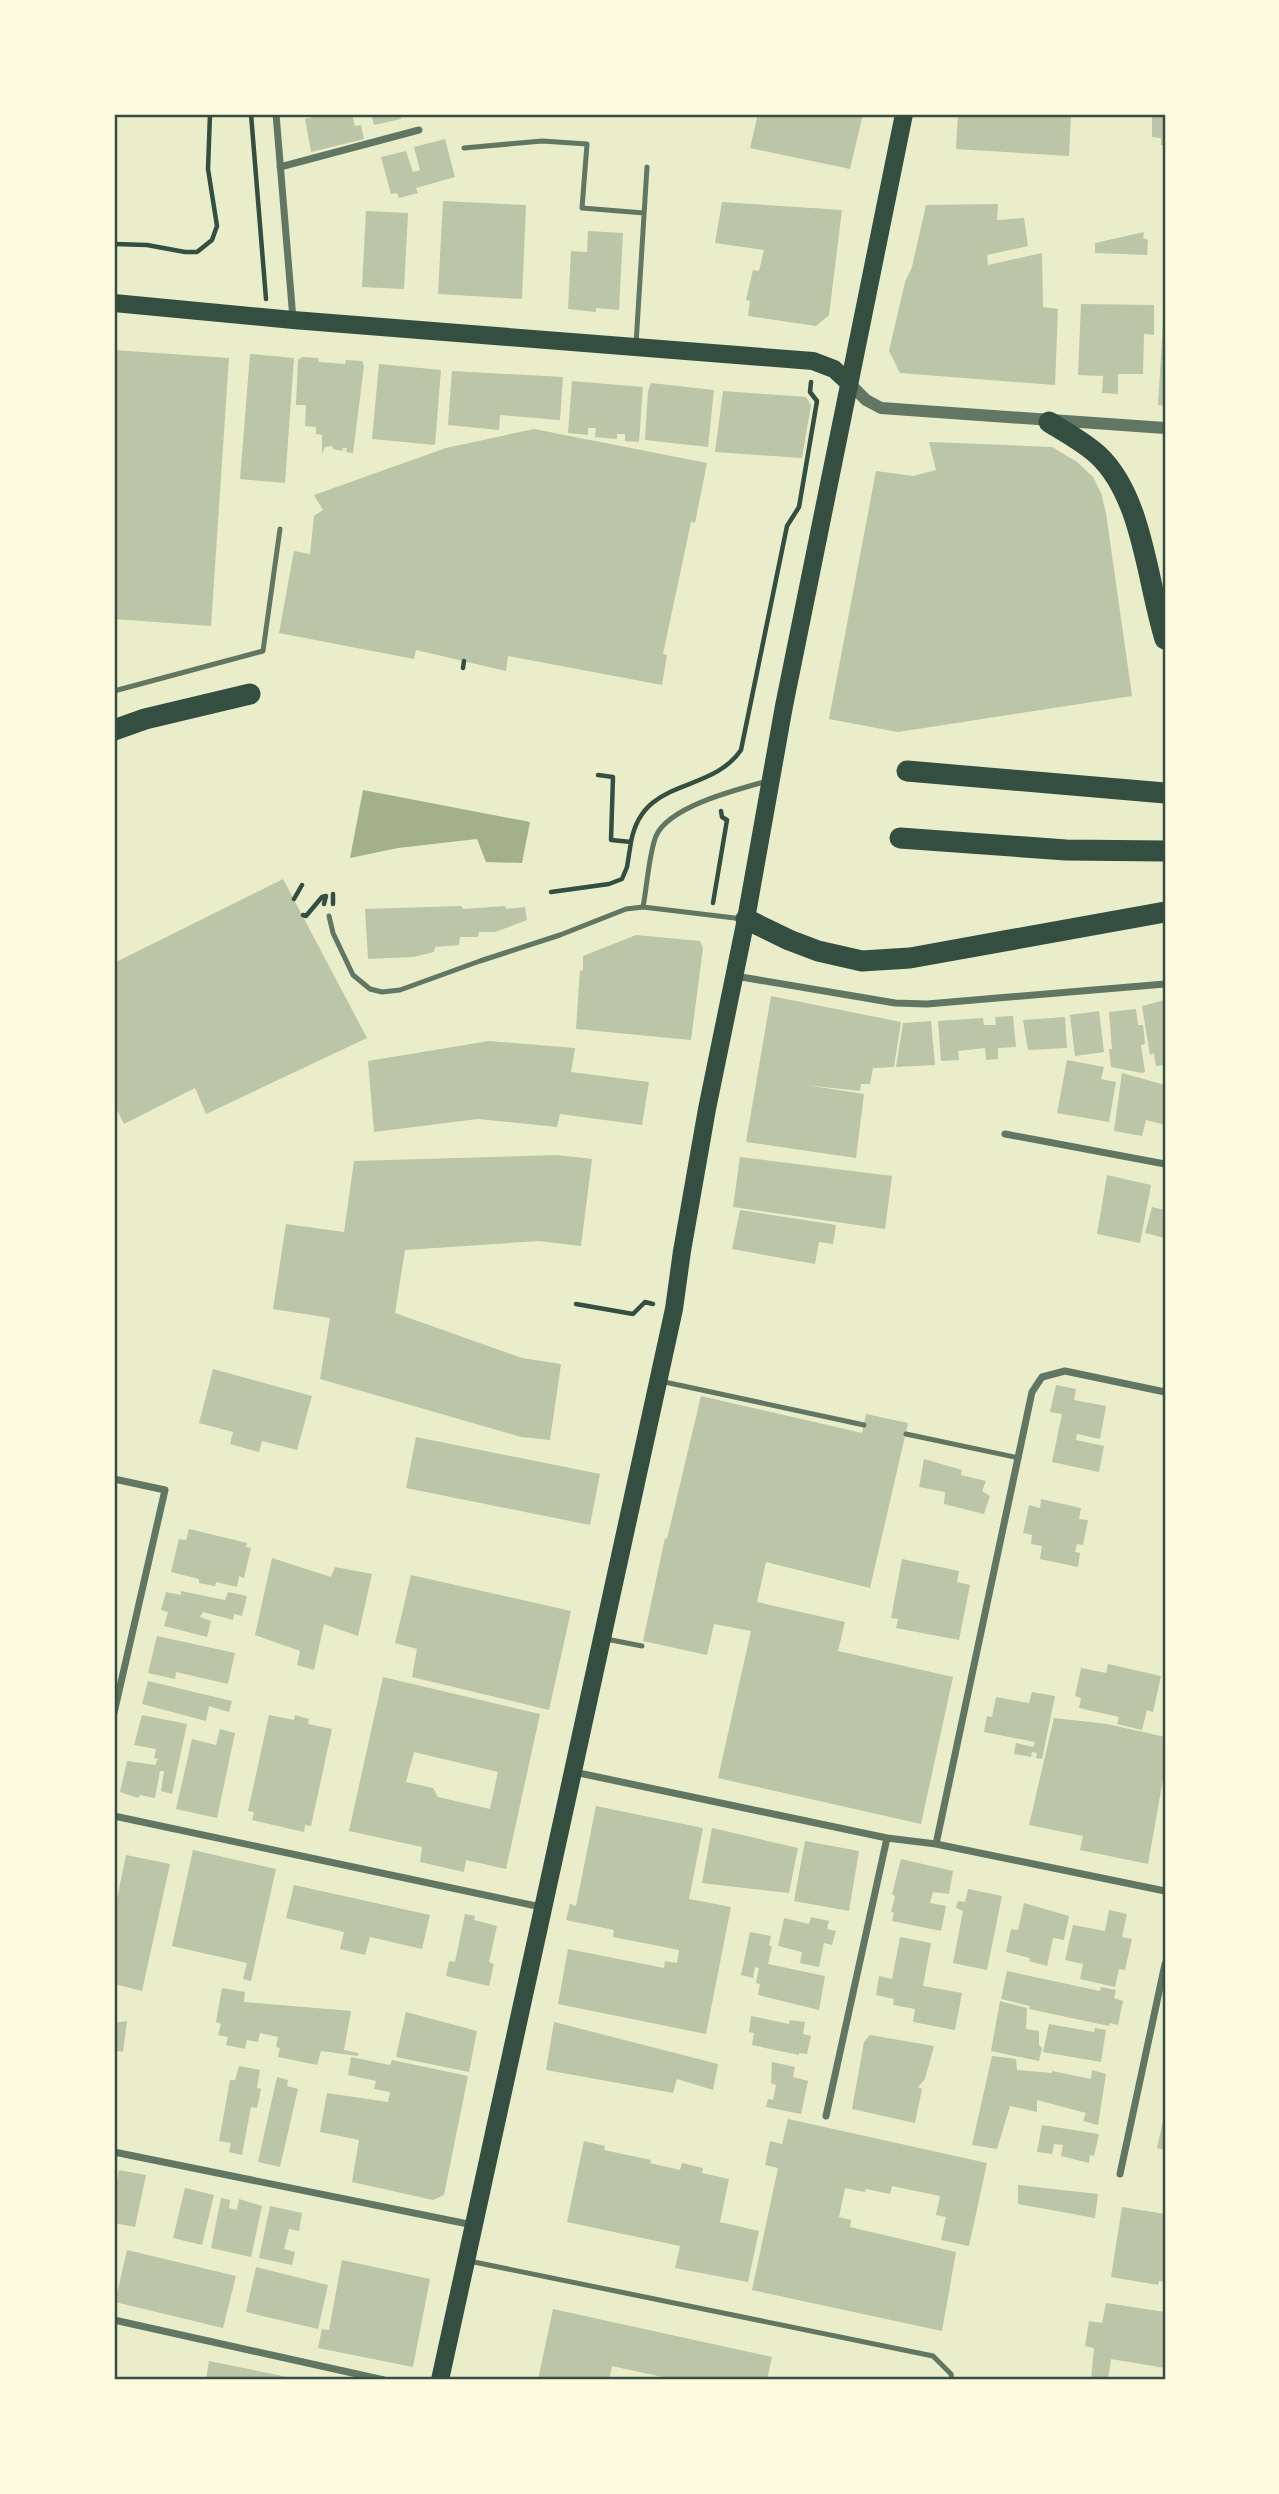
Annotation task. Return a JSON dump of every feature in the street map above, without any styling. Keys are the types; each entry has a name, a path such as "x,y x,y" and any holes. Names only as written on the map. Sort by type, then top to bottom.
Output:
{"highway":[{"path":"1049,422 1098,454 1120,483 1134,517 1165,639"},
{"path":"114,730 145,719 250,694"},
{"path":"907,771 1165,793"},
{"path":"900,838 1066,850 1165,851"},
{"path":"746,919 818,951 862,961 910,958 1165,912"}],"main road":[{"path":"440,2380 674,1309 705,1122 848,382 904,114"},
{"path":"114,303 293,320 813,361 834,369 848,382"}],"street":[{"path":"276,114 293,320"},
{"path":"280,167 419,130"},
{"path":"848,382 866,400 881,408 1049,422 1165,428"},
{"path":"734,976 905,1004 1165,984"},
{"path":"1005,1134 1165,1164"},
{"path":"936,1844 1032,1392 1042,1377 1065,1371 1165,1392"},
{"path":"114,1479 164,1490 114,1713"},
{"path":"574,1772 887,1838 936,1844 1165,1891"},
{"path":"114,1816 544,1908"},
{"path":"826,2116 887,1838"},
{"path":"1120,2174 1165,1964"},
{"path":"114,2152 474,2225"},
{"path":"114,2320 384,2380"}],"lane":[{"path":"464,148 542,141 587,144 582,208 644,213"},
{"path":"635,347 647,167"},
{"path":"114,691 263,651 279,529"},
{"path":"643,907 657,835 669,820 718,795 771,780"},
{"path":"329,916 333,933 353,975 370,989 382,992 400,990 561,935 626,909 643,907 746,919"},
{"path":"657,1380 864,1425"},
{"path":"906,1434 1018,1458"},
{"path":"603,1639 642,1646"},
{"path":"466,2260 933,2356 951,2374 953,2380"}],"path":[{"path":"114,244 147,245 197,252 212,240 217,226 208,169 210,114"},
{"path":"251,114 268,317"},
{"path":"551,892 596,887 622,879 627,867 633,829 641,813 654,800 733,762 741,751 787,526 799,507 817,401 810,392 813,361"},
{"path":"463,668 464,661"},
{"path":"711,916 727,820 722,817 715,772"},
{"path":"598,775 613,777 611,840 631,842"},
{"path":"294,899 302,885"},
{"path":"576,1304 633,1314"}],"shaded area":[{"path":"363,790 530,822 522,863 486,862 477,839 398,848 350,858"}],"building":[{"path":"327,114 352,114 355,126 361,125 364,139 311,152 305,119"},
{"path":"371,114 400,114 401,119 374,125"},
{"path":"758,114 863,114 850,169 750,148"},
{"path":"958,114 1071,114 1069,156 956,149"},
{"path":"1152,114 1165,114 1165,145 1161,145 1161,138 1152,137"},
{"path":"445,139 455,177 416,188 418,193 399,198 397,193 391,194 381,157 406,151 413,172 420,170 414,147"},
{"path":"443,201 526,205 522,299 438,294"},
{"path":"722,202 842,210 829,315 816,326 748,316 750,301 746,300 753,270 759,271 764,250 715,243"},
{"path":"998,204 997,220 1024,218 1028,246 987,255 988,265 1042,253 1043,307 1058,309 1055,385 900,373 889,351 926,205"},
{"path":"366,211 408,213 404,289 362,287"},
{"path":"588,231 623,233 619,310 596,308 596,312 568,309 571,251 587,252"},
{"path":"1144,232 1143,238 1148,240 1147,255 1095,253 1095,243"},
{"path":"1081,304 1154,305 1154,335 1144,334 1143,374 1118,374 1118,394 1102,393 1103,376 1078,375"},
{"path":"1165,322 1165,406 1158,405"},
{"path":"114,350 229,358 211,626 114,619"},
{"path":"250,354 294,358 285,483 240,479"},
{"path":"302,357 318,358 319,362 345,364 346,360 362,361 364,366 353,453 346,452 347,448 342,451 333,449 332,446 325,447 322,454 322,435 316,434 316,427 305,426 306,405 296,405 298,360"},
{"path":"379,364 441,370 435,445 372,439"},
{"path":"452,371 563,377 560,420 500,415 499,430 448,425"},
{"path":"572,381 643,387 639,442 625,441 625,434 617,434 617,439 595,437 596,428 588,428 588,435 568,433"},
{"path":"651,383 714,390 708,447 645,440 648,391"},
{"path":"723,391 806,397 811,405 802,458 715,452"},
{"path":"534,429 707,463 695,523 691,522 663,654 667,655 662,685 508,656 506,671 416,650 414,659 279,633 294,551 310,554 314,516 323,510 314,495 446,448"},
{"path":"929,442 1052,447 1077,462 1093,477 1106,513 1132,696 898,732 829,719 876,471 913,476 936,470"},
{"path":"283,879 367,1038 206,1114 195,1088 124,1124 114,1104 114,963"},
{"path":"461,906 463,909 525,907 527,920 495,932 479,932 478,937 460,937 459,945 435,947 434,952 413,957 368,959 365,909"},
{"path":"636,935 700,941 703,948 691,1040 576,1029 583,956"},
{"path":"771,996 901,1022 894,1067 873,1068 870,1084 861,1084 860,1091 806,1085 864,1094 856,1158 746,1142"},
{"path":"1165,1000 1165,1065 1156,1066 1154,1053 1150,1055 1142,1006"},
{"path":"1136,1009 1138,1025 1143,1025 1145,1044 1141,1045 1145,1072 1142,1073 1111,1067 1109,1049 1112,1049 1109,1012"},
{"path":"1099,1011 1104,1052 1075,1056 1070,1015"},
{"path":"1013,1016 1016,1047 998,1048 998,1059 986,1060 985,1048 958,1051 959,1060 941,1061 938,1021 983,1018 984,1025 996,1025 995,1017"},
{"path":"1065,1017 1067,1048 1028,1050 1023,1020"},
{"path":"931,1021 935,1065 896,1067 903,1023"},
{"path":"489,1041 575,1048 571,1072 649,1082 642,1125 560,1114 557,1127 478,1119 374,1132 368,1061"},
{"path":"1067,1060 1104,1067 1101,1079 1116,1082 1109,1122 1057,1113"},
{"path":"1122,1073 1165,1085 1165,1125 1146,1120 1142,1136 1114,1131"},
{"path":"557,1155 592,1159 581,1246 539,1241 405,1250 395,1313 522,1358 561,1364 550,1440 521,1437 320,1379 330,1318 273,1309 286,1224 344,1232 354,1161"},
{"path":"740,1157 892,1176 885,1229 733,1207"},
{"path":"1107,1175 1151,1185 1140,1243 1097,1234"},
{"path":"1152,1207 1165,1210 1165,1238 1145,1233"},
{"path":"740,1210 836,1225 833,1244 819,1242 815,1264 732,1249"},
{"path":"213,1369 312,1396 297,1450 262,1441 259,1452 230,1444 233,1432 199,1423"},
{"path":"1056,1385 1076,1389 1074,1400 1106,1406 1100,1439 1077,1434 1076,1440 1104,1446 1099,1472 1052,1462 1062,1414 1050,1412"},
{"path":"701,1396 862,1433 866,1414 908,1423 870,1588 766,1562 757,1602 845,1622 838,1651 953,1677 921,1824 718,1778 751,1631 714,1624 707,1655 643,1641 665,1538 667,1539"},
{"path":"416,1437 600,1474 590,1525 406,1488"},
{"path":"924,1459 962,1470 961,1475 986,1481 982,1491 990,1496 984,1514 944,1504 945,1492 919,1487"},
{"path":"1041,1499 1081,1508 1079,1519 1088,1520 1083,1545 1077,1544 1075,1552 1080,1553 1078,1567 1040,1559 1042,1546 1031,1544 1032,1535 1023,1533 1029,1505 1040,1508"},
{"path":"189,1529 247,1543 246,1547 251,1548 244,1578 239,1576 237,1587 216,1582 215,1586 199,1583 199,1579 171,1572 179,1539 186,1540"},
{"path":"272,1558 331,1577 335,1567 372,1574 358,1636 324,1624 314,1670 297,1665 300,1651 255,1635"},
{"path":"902,1559 959,1571 957,1582 970,1585 959,1640 896,1628 898,1619 891,1618"},
{"path":"411,1575 571,1611 549,1710 412,1677 417,1649 395,1643"},
{"path":"181,1591 225,1600 228,1592 247,1596 242,1616 234,1614 233,1620 203,1612 200,1617 211,1621 207,1637 164,1626 168,1612 161,1610 166,1592 181,1595"},
{"path":"157,1636 235,1653 228,1684 176,1672 175,1679 148,1673"},
{"path":"1108,1664 1161,1676 1153,1712 1147,1710 1142,1730 1117,1724 1119,1717 1079,1708 1081,1698 1075,1696 1081,1668 1106,1673"},
{"path":"383,1677 540,1714 506,1869 466,1860 464,1872 420,1862 422,1847 349,1831","holes":["414,1752 498,1772 490,1809 438,1797 433,1788 406,1782"]},
{"path":"148,1681 232,1701 229,1712 209,1706 206,1721 142,1704"},
{"path":"1032,1692 1055,1696 1042,1759 1036,1758 1037,1753 1032,1752 1031,1757 1014,1754 1016,1743 1033,1747 1035,1742 984,1732 987,1716 992,1717 996,1697 1029,1703"},
{"path":"142,1715 187,1724 172,1794 161,1791 164,1771 160,1771 155,1798 140,1795 138,1798 120,1792 127,1761 155,1765 158,1759 154,1758 156,1749 134,1745"},
{"path":"269,1715 294,1720 295,1715 309,1719 308,1724 332,1729 311,1826 305,1825 304,1832 252,1820 254,1812 248,1811"},
{"path":"1054,1718 1107,1724 1165,1737 1165,1768 1148,1864 1080,1850 1083,1836 1029,1825"},
{"path":"220,1729 235,1733 217,1818 176,1809 192,1739 216,1745"},
{"path":"596,1806 703,1828 689,1899 731,1907 706,2034 558,2004 568,1949 664,1968 665,1961 677,1963 679,1950 613,1937 614,1930 566,1920 570,1904 576,1906"},
{"path":"712,1828 798,1848 789,1893 702,1883"},
{"path":"805,1841 859,1851 849,1911 794,1901"},
{"path":"193,1850 276,1869 251,1981 243,1979 247,1963 172,1946"},
{"path":"126,1855 170,1864 142,1991 114,1984 114,1913"},
{"path":"901,1859 953,1871 949,1894 933,1892 930,1903 946,1906 941,1931 892,1921 895,1896 892,1894"},
{"path":"294,1885 430,1915 422,1949 370,1937 365,1955 340,1949 344,1932 286,1918"},
{"path":"968,1889 1002,1896 987,1970 953,1963 963,1911 956,1908 957,1903 965,1902"},
{"path":"1024,1903 1069,1916 1064,1940 1053,1938 1047,1966 1006,1952 1011,1929 1018,1930"},
{"path":"1109,1910 1127,1914 1122,1937 1132,1939 1125,1970 1119,1969 1115,1987 1080,1979 1083,1964 1065,1960 1073,1925 1105,1931"},
{"path":"465,1914 475,1916 474,1920 497,1926 489,1962 494,1964 489,1986 446,1976 449,1961 455,1962"},
{"path":"811,1917 829,1921 827,1929 836,1931 832,1945 824,1943 819,1967 800,1963 802,1952 778,1946 784,1918 809,1924"},
{"path":"750,1932 771,1936 768,1964 825,1976 819,2010 758,1995 760,1984 756,1983 759,1968 755,1967 753,1978 741,1975"},
{"path":"900,1937 931,1943 923,1986 962,1993 955,2030 913,2022 915,2009 893,2005 894,1999 876,1995 879,1976 892,1979"},
{"path":"1007,1971 1100,1991 1101,1987 1116,1990 1114,1998 1123,2001 1118,2025 1110,2023 1109,2026 1029,2009 1030,2006 1001,1999"},
{"path":"222,1988 245,1992 244,2002 351,2011 344,2050 358,2053 358,2056 321,2051 317,2065 278,2057 278,2037 260,2033 258,2042 247,2040 245,2049 226,2045 228,2037 218,2035 221,2024 216,2022"},
{"path":"1000,2001 1027,2008 1026,2029 1039,2031 1039,2045 1042,2048 1039,2061 991,2051"},
{"path":"406,2012 477,2031 469,2072 396,2057"},
{"path":"751,2016 789,2024 790,2020 805,2022 803,2034 811,2036 807,2054 799,2055 752,2045 754,2033 749,2032"},
{"path":"127,2021 123,2052 114,2050 114,2023"},
{"path":"554,2022 718,2064 713,2090 677,2079 673,2093 546,2070"},
{"path":"1049,2024 1094,2032 1095,2028 1106,2030 1101,2062 1043,2052"},
{"path":"870,2035 934,2046 925,2079 918,2087 922,2089 915,2123 852,2109 864,2042"},
{"path":"992,2056 1016,2059 1017,2070 1052,2071 1091,2079 1092,2070 1106,2074 1098,2125 1083,2121 1086,2113 1037,2100 1037,2112 1010,2106 997,2149 972,2145"},
{"path":"351,2057 390,2065 392,2060 468,2076 444,2195 433,2200 352,2182 359,2140 320,2132 327,2093 388,2102 390,2092 374,2089 376,2081 348,2075"},
{"path":"772,2062 795,2067 793,2077 808,2081 801,2114 766,2107 768,2099 773,2100 776,2085 771,2083"},
{"path":"239,2066 260,2070 257,2088 261,2089 257,2108 251,2107 242,2155 229,2152 231,2143 219,2141 230,2080 235,2080"},
{"path":"277,2077 288,2080 287,2086 298,2089 280,2167 258,2162"},
{"path":"1165,2116 1165,2150 1157,2148"},
{"path":"788,2119 987,2163 969,2246 941,2240 946,2217 936,2215 940,2196 892,2186 890,2194 845,2188 839,2217 851,2220 850,2227 956,2252 942,2331 752,2290 778,2168 765,2165 770,2141 782,2144"},
{"path":"1042,2125 1099,2134 1094,2156 1090,2155 1089,2163 1061,2156 1063,2145 1054,2144 1052,2154 1037,2152"},
{"path":"584,2141 605,2146 604,2150 651,2160 650,2163 680,2170 682,2163 703,2168 702,2173 729,2179 720,2222 759,2231 748,2282 675,2268 680,2246 567,2222"},
{"path":"119,2170 146,2175 135,2227 114,2223 114,2197"},
{"path":"1018,2185 1098,2194 1095,2218 1018,2204"},
{"path":"185,2188 214,2195 202,2245 173,2238"},
{"path":"221,2198 230,2200 229,2208 237,2210 239,2199 262,2206 251,2257 211,2248"},
{"path":"270,2206 302,2213 299,2231 289,2229 284,2249 295,2252 292,2265 259,2258"},
{"path":"1122,2207 1165,2214 1165,2282 1159,2281 1158,2285 1111,2277"},
{"path":"127,2250 236,2276 223,2328 115,2302"},
{"path":"342,2260 430,2279 413,2367 318,2348 322,2329 329,2330"},
{"path":"256,2267 328,2285 318,2329 246,2312"},
{"path":"1106,2303 1165,2312 1165,2368 1111,2359 1108,2380 1091,2380 1094,2348 1085,2346 1089,2321 1102,2323"},
{"path":"553,2309 772,2357 767,2380 676,2380 612,2366 609,2380 538,2380"},
{"path":"209,2361 297,2379 297,2380 206,2380"}]}
